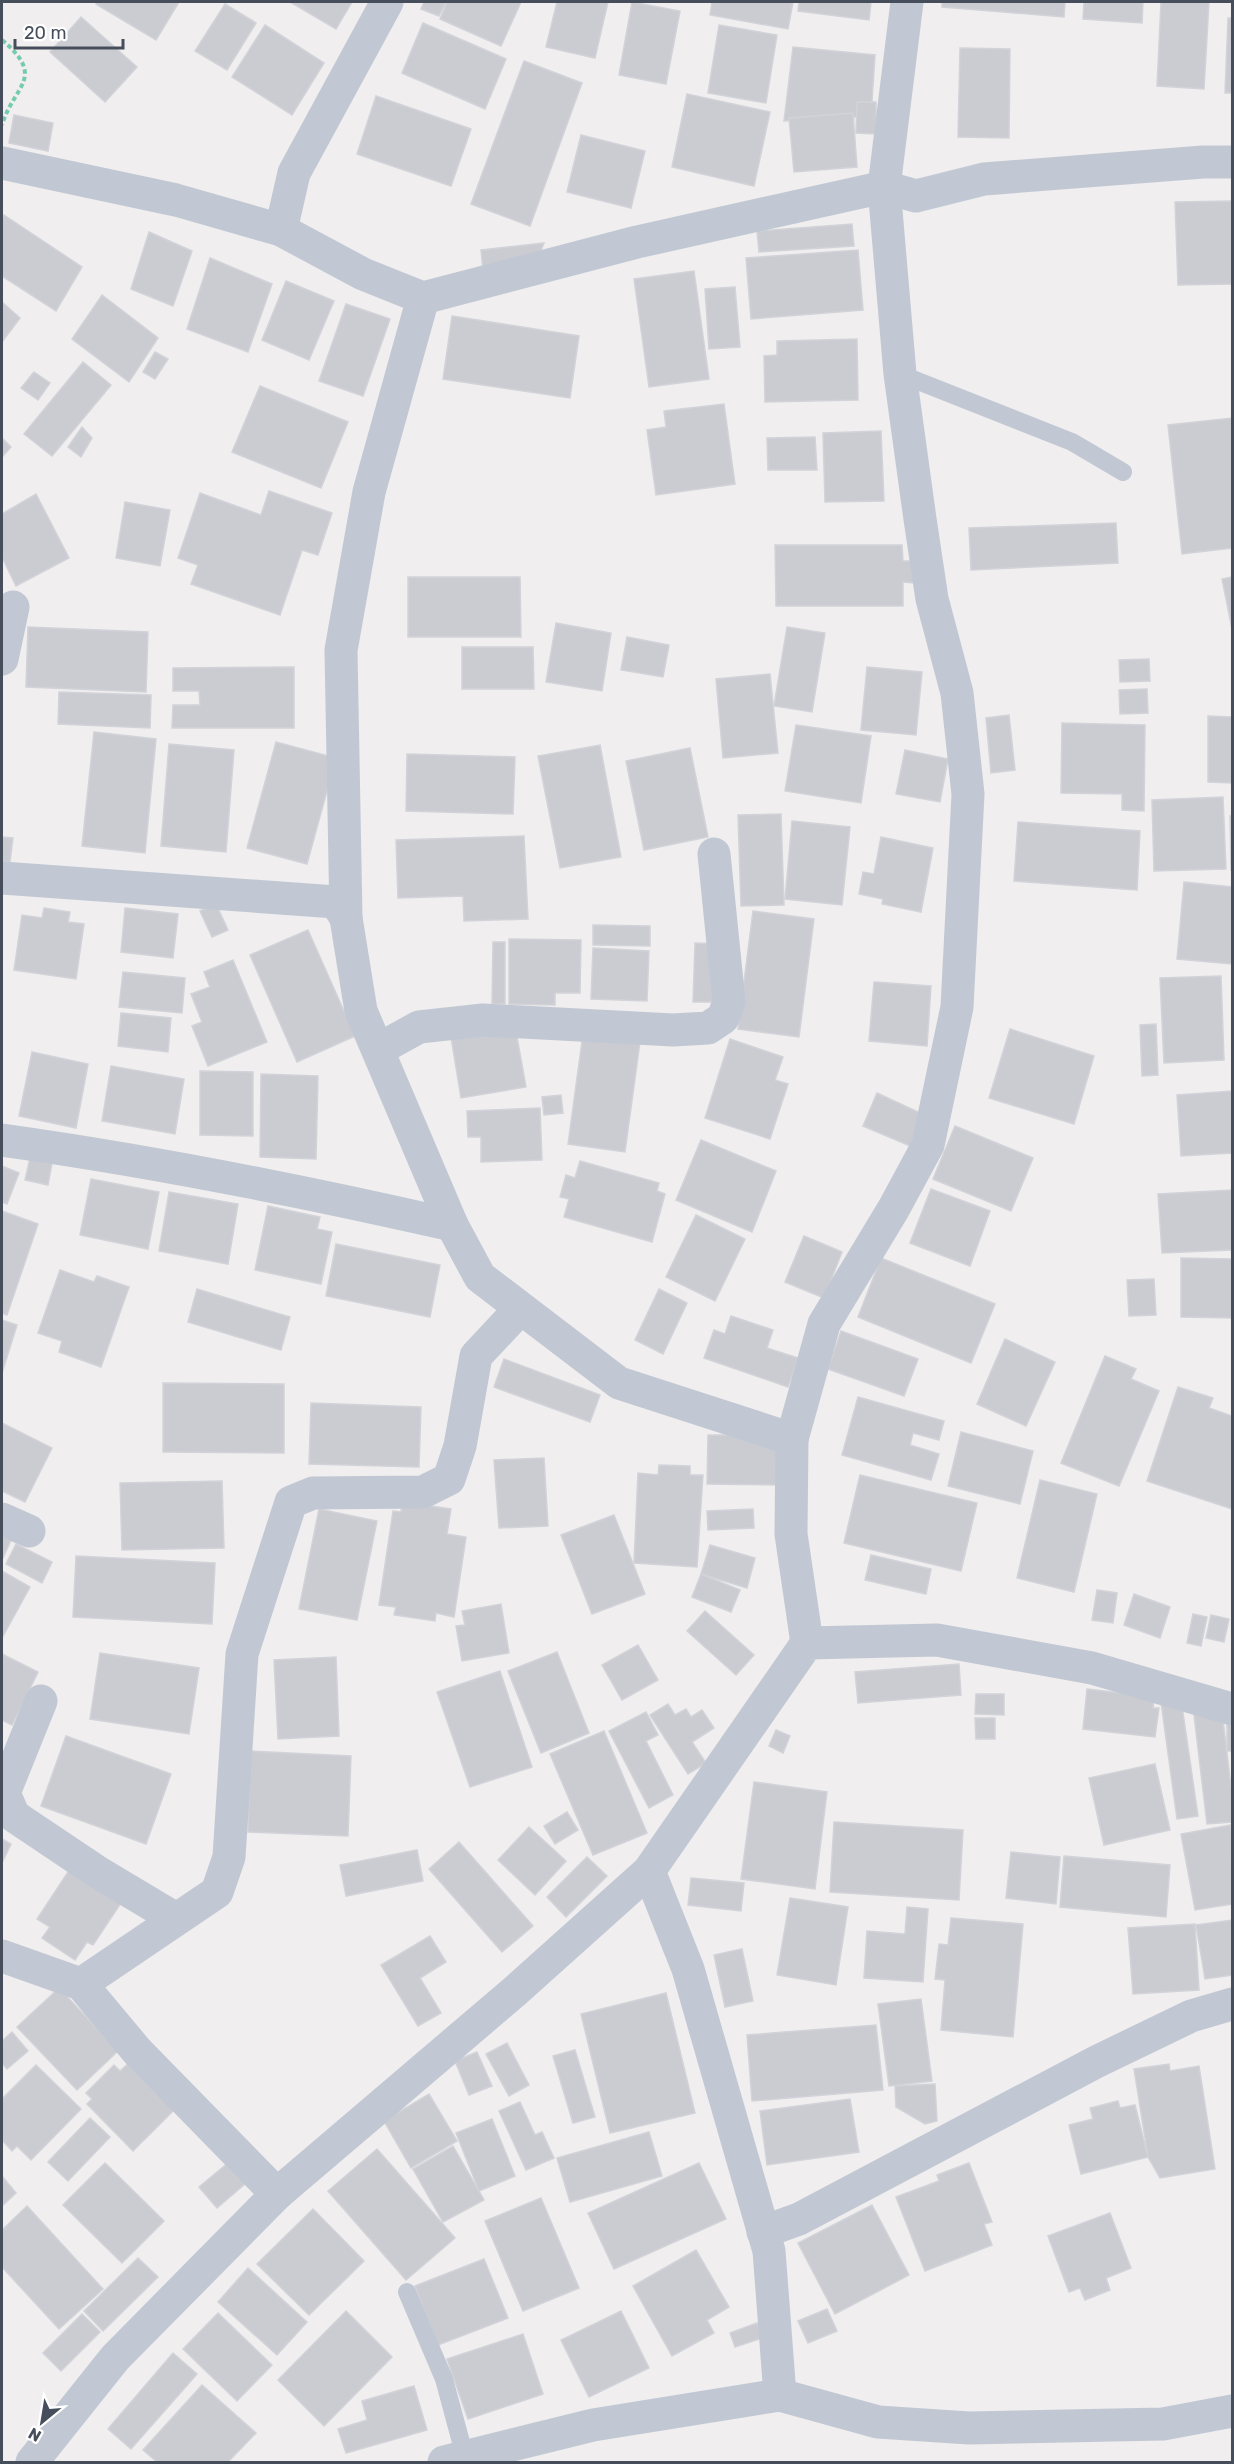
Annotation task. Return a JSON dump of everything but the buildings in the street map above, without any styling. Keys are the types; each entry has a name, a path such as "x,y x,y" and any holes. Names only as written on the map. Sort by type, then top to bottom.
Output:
{"street":[{"path":"281,230 294,173 387,2"},
{"path":"32,2463 115,2358 277,2194 514,1992 649,1871 807,1643 791,1534 792,1439 825,1324 894,1208 928,1145 957,1007 968,794 957,693 932,599 900,374 884,187 907,2"},
{"path":"2,163 176,200 281,230 363,274 423,298 637,242 884,187 916,196 984,179 1203,162 1233,162"},
{"path":"423,298 369,492 341,650 346,918 361,1011 452,1225 480,1277 619,1383 792,1439"},
{"path":"2,659 13,607"},
{"path":"379,1049 419,1028 483,1020 673,1030 708,1028 723,1018 729,1002 714,854"},
{"path":"2,878 336,902 346,918"},
{"path":"2,1140 70,1150 330,1198 452,1225"},
{"path":"81,1984 218,1892 230,1857 242,1654 291,1502 313,1493 423,1492 449,1479 460,1446 476,1356 520,1309"},
{"path":"807,1643 937,1640 1092,1668 1233,1709"},
{"path":"41,1701 4,1793 14,1816 99,1873 176,1919"},
{"path":"649,1871 688,1969 769,2251 780,2395"},
{"path":"2,1956 81,1984 137,2051 277,2194"},
{"path":"763,2232 799,2219 1138,2041 1191,2016 1233,2004"},
{"path":"454,2460 593,2425 780,2395 878,2422 969,2428 1163,2424 1233,2411"}],"lane":[{"path":"900,374 1072,442 1123,472"},
{"path":"407,2292 444,2379 454,2460"}],"path":[{"path":"2,40 19,55 24,69 24,83 2,125"}]}
